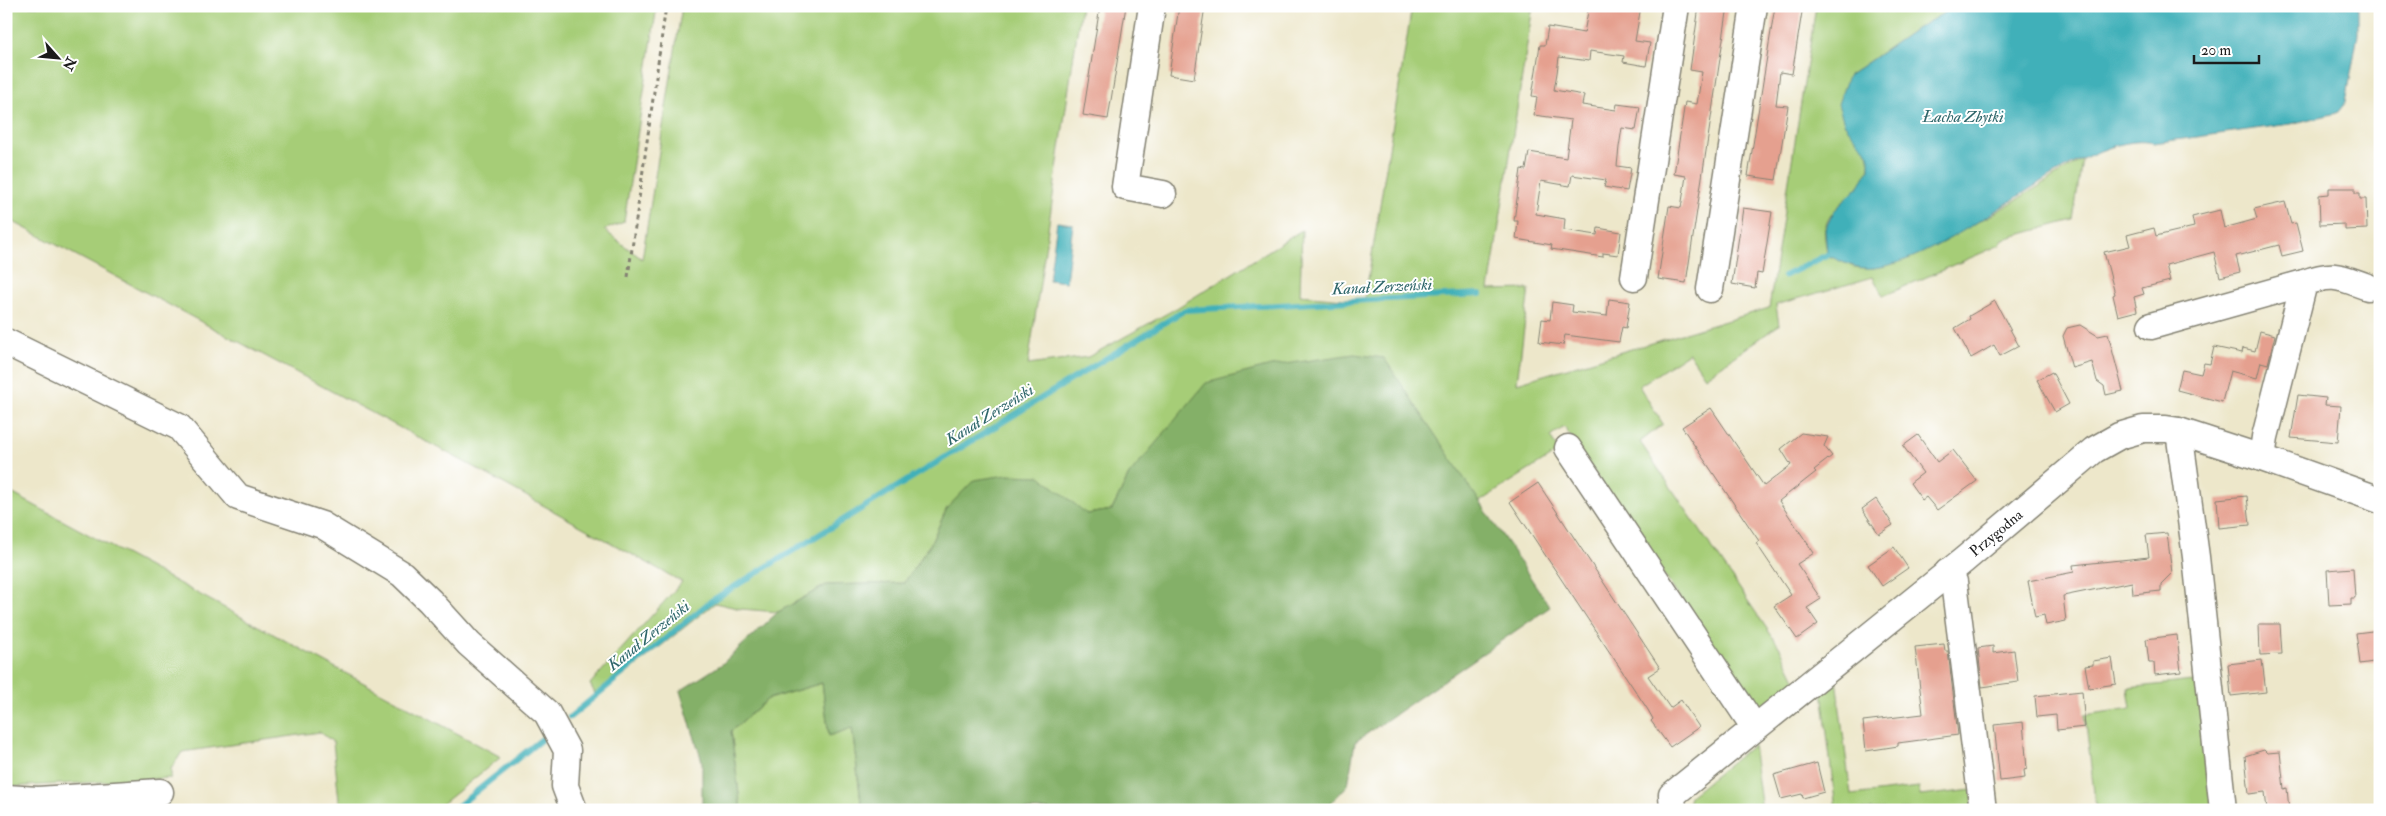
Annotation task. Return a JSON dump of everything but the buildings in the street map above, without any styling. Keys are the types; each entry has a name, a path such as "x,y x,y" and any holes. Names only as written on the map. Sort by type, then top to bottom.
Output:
{"street":[{"path":"1152,6 1125,186 1163,194"},
{"path":"1634,277 1676,6"},
{"path":"1710,289 1754,6"},
{"path":"2152,326 2323,276 2336,276 2368,287"},
{"path":"2262,458 2265,437 2304,283"},
{"path":"6,342 179,427 238,497 322,525 402,574 430,601 469,644 547,713 567,750 565,786 574,810"},
{"name":"Przygodna","path":"1674,810 1672,795 1948,572 2094,450 2119,436 2143,429 2166,428 2180,431 2380,500"},
{"path":"2180,431 2196,557 2223,810"},
{"path":"1568,448 1755,728"},
{"path":"1948,572 1954,582 1983,810"},
{"path":"6,798 38,800 160,792"}],"path":[{"path":"628,277 666,6"}],"green space":[{"path":"6,6 657,6 624,222 604,230 642,259 682,6 1081,6 1028,365 1088,357 1175,309 1302,230 1300,295 1344,299 1365,298 1412,6 1533,6 1489,290 1529,289 1517,383 1769,308 1816,6 1956,6 1911,32 1848,76 1844,123 1866,149 1869,157 1869,168 1859,186 1829,218 1825,228 1827,255 1854,267 1874,268 1909,258 1993,214 2082,160 2073,220 2003,239 2000,245 1883,296 1873,277 1776,305 1779,325 1705,377 1689,353 1639,386 1663,424 1640,442 1780,648 1796,681 1756,711 1564,427 1550,437 1559,451 1479,502 1384,359 1129,475 1112,510 1087,514 1064,498 947,508 931,543 904,583 826,585 778,612 741,609 715,603 597,697 590,684 682,582 470,465 6,218"},
{"path":"1354,354 1384,358 1550,607 1355,742 1348,785 1324,810 862,810 852,728 829,736 822,683 768,699 731,731 741,810 702,810 702,761 680,691 722,664 778,612 826,585 904,583 931,543 947,508 974,480 1007,475 1040,476 1087,514 1112,510 1129,475 1206,383 1271,366"},
{"path":"6,490 501,757 435,810 340,810 333,742 320,732 182,752 171,769 171,778 6,787"},
{"path":"1836,679 1851,795 1919,787 1920,796 1972,790 1973,810 1836,810 1822,691"},
{"path":"2202,680 2214,810 2096,810 2085,715 2131,708 2128,688"},
{"path":"822,683 829,735 852,728 862,810 741,810 731,731 768,699"},
{"path":"1753,745 1762,810 1687,810 1690,796"}],"water":[{"name":"Łacha Zbytki","path":"1956,6 2358,6 2358,34 2346,102 2337,113 2290,124 2154,143 2125,143 2092,155 2056,173 1943,242 1907,259 1874,268 1862,268 1827,255 1825,229 1834,211 1859,186 1869,169 1869,155 1844,123 1838,104 1848,76 1911,32"},
{"path":"1057,222 1073,224 1066,282 1049,280"}],"waterway":[{"name":"Kanał Zerzeński","path":"1784,276 1827,255"},
{"name":"Kanał Zerzeński","path":"570,717 711,601 1185,310 1480,294"},
{"name":"Kanał Zerzeński","path":"453,810 542,739"}]}
